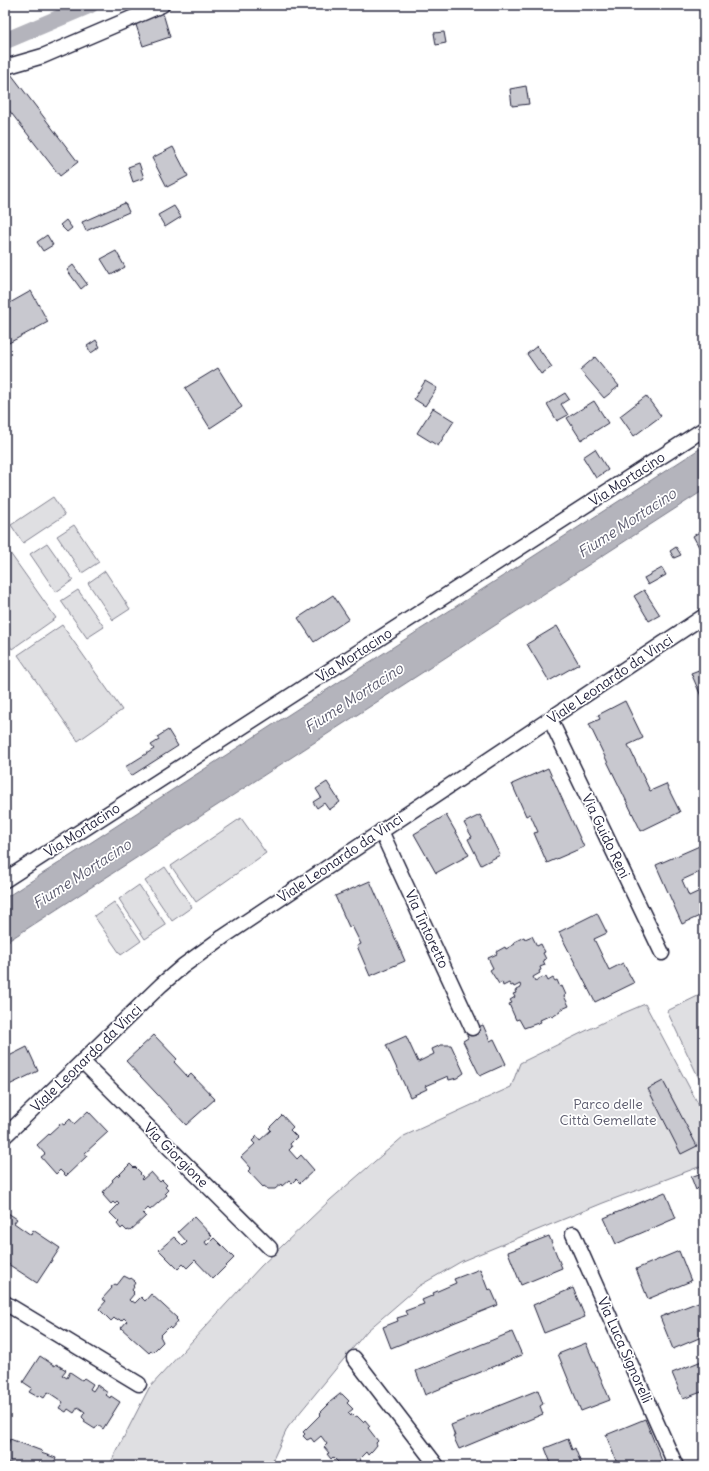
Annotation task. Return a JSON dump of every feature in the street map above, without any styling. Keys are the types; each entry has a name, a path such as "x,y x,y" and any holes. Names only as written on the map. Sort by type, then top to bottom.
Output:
{"street":[{"path":"5,67 43,56 162,5"},
{"name":"Via Mortacino","path":"5,880 704,429"},
{"name":"Viale Leonardo da Vinci","path":"5,1136 151,995 184,966 223,937 704,616"},
{"name":"Via Guido Reni","path":"550,719 662,953"},
{"name":"Via Tintoretto","path":"381,831 472,1028"},
{"name":"Via Giorgione","path":"82,1062 270,1248"},
{"name":"Via Luca Signorelli","path":"573,1234 676,1466"},
{"path":"5,1303 139,1384"},
{"path":"354,1358 437,1466"}],"green space":[{"path":"53,497 65,515 23,543 11,525"},
{"path":"74,525 99,562 82,573 57,536"},
{"path":"47,543 73,580 56,592 30,554"},
{"path":"5,546 56,618 12,649 5,639"},
{"path":"105,571 130,609 113,620 88,583"},
{"path":"78,590 104,627 87,638 61,601"},
{"path":"62,625 122,710 78,741 18,655"},
{"path":"241,818 266,853 196,902 171,866"},
{"path":"165,867 192,907 172,921 145,881"},
{"path":"139,885 166,925 145,939 119,899"},
{"path":"114,902 141,941 121,955 94,916"},
{"path":"704,993 704,1089 667,1011"},
{"name":"Parco delle Città Gemellate","path":"645,1004 704,1115 704,1165 603,1203 462,1261 419,1286 367,1331 288,1427 270,1466 109,1466 149,1388 261,1266 330,1200 404,1136 511,1087 520,1063 612,1018"}],"water":[{"name":"Fiume Mortacino","path":"704,446 704,490 5,943 5,898"}],"building":[{"path":"162,10 170,37 143,46 134,19"},
{"path":"444,32 446,43 436,45 434,33"},
{"path":"11,74 78,162 60,176 5,105 5,79"},
{"path":"526,86 529,104 512,106 510,89"},
{"path":"173,147 188,176 167,187 152,158"},
{"path":"139,163 144,178 133,182 128,167"},
{"path":"125,203 129,212 86,231 82,222"},
{"path":"174,206 181,217 165,227 158,215"},
{"path":"66,220 72,228 67,232 60,225"},
{"path":"47,235 53,245 43,251 37,242"},
{"path":"116,251 125,267 111,275 101,259"},
{"path":"73,265 87,284 81,289 67,270"},
{"path":"31,291 48,322 5,345 5,311 10,308 8,304"},
{"path":"96,340 100,347 91,353 87,346"},
{"path":"537,346 552,367 541,374 527,354"},
{"path":"595,357 619,386 604,398 580,370"},
{"path":"218,368 242,407 210,428 185,388"},
{"path":"425,381 437,388 425,406 414,399"},
{"path":"565,393 569,399 561,404 568,415 557,421 547,404"},
{"path":"646,396 661,416 634,436 620,416"},
{"path":"594,401 608,423 581,440 567,418"},
{"path":"433,408 454,421 438,446 417,433"},
{"path":"595,449 608,470 596,478 583,457"},
{"path":"701,531 702,533 704,532 704,544 699,547 693,536"},
{"path":"676,547 681,555 674,558 670,551"},
{"path":"662,568 666,575 648,585 644,578"},
{"path":"644,590 660,615 649,621 634,596"},
{"path":"333,595 349,619 314,642 298,618"},
{"path":"557,626 579,664 549,681 527,644"},
{"path":"704,668 704,703 691,673"},
{"path":"625,701 643,738 628,745 650,791 666,784 680,812 641,831 589,724 600,719 598,715"},
{"path":"168,730 178,746 131,776 125,767 154,749 151,745 159,740 157,737"},
{"path":"548,768 584,847 547,863 534,833 538,832 530,814 526,816 512,784"},
{"path":"327,782 340,802 329,810 324,803 317,808 313,802 321,797 316,789"},
{"path":"446,815 469,855 436,873 414,834"},
{"path":"480,815 500,855 481,865 468,839 472,837 464,823"},
{"path":"704,844 704,870 682,880 689,896 704,889 704,914 682,924 656,865"},
{"path":"370,881 405,961 370,976 357,946 361,944 352,926 349,927 335,896"},
{"path":"597,913 607,933 594,939 609,970 623,963 634,983 595,1002 559,932"},
{"path":"532,936 537,946 541,944 545,952 543,953 546,959 543,960 545,965 540,967 540,973 533,977 535,981 543,977 546,977 548,981 553,978 555,981 557,980 560,987 562,986 566,995 564,996 569,1006 560,1010 560,1012 552,1017 551,1015 540,1020 541,1022 524,1028 519,1019 516,1020 509,1004 512,1003 510,1000 515,997 513,994 516,993 515,991 521,988 520,984 514,987 509,983 503,986 502,982 499,984 490,970 493,968 488,958 497,954 496,952 505,947 506,949 515,944 514,942 524,937 525,939"},
{"path":"483,1025 490,1041 494,1039 506,1064 480,1076 463,1041 468,1038 466,1032"},
{"path":"154,1035 177,1059 174,1062 188,1077 191,1074 215,1099 186,1125 126,1061"},
{"path":"406,1036 418,1062 434,1054 432,1049 441,1045 451,1045 464,1073 457,1078 449,1080 448,1076 425,1086 427,1089 410,1097 386,1045"},
{"path":"27,1047 38,1071 5,1087 5,1058"},
{"path":"663,1081 697,1146 681,1154 648,1089"},
{"path":"88,1111 108,1132 85,1153 87,1156 66,1176 60,1170 56,1174 41,1157 45,1154 37,1145 61,1123 64,1125 70,1119 74,1124"},
{"path":"282,1115 293,1127 290,1130 297,1137 290,1144 292,1147 289,1150 297,1159 301,1155 314,1170 300,1183 296,1179 292,1183 289,1180 282,1186 281,1184 275,1189 268,1189 264,1186 263,1187 248,1171 251,1168 241,1157 255,1144 252,1141 257,1136 260,1140 271,1130 269,1128"},
{"path":"130,1164 141,1173 140,1174 143,1177 141,1179 142,1180 151,1172 160,1182 162,1180 167,1185 165,1187 168,1190 165,1193 167,1195 150,1210 148,1208 143,1213 146,1216 130,1231 127,1231 123,1227 121,1229 117,1224 119,1222 110,1213 119,1204 117,1202 115,1204 113,1202 111,1204 103,1195 103,1192 113,1181 112,1180"},
{"path":"704,1172 704,1201 698,1188 696,1190 691,1177"},
{"path":"665,1192 676,1218 616,1244 604,1218"},
{"path":"5,1211 17,1219 14,1223 31,1235 33,1230 60,1248 37,1283 5,1262"},
{"path":"194,1217 212,1236 205,1242 207,1245 214,1238 234,1258 213,1279 195,1260 187,1268 183,1264 178,1269 159,1250 174,1237 183,1246 187,1242 178,1232"},
{"path":"549,1236 562,1268 521,1285 508,1252"},
{"path":"679,1251 691,1281 648,1299 636,1269"},
{"path":"480,1269 488,1290 491,1289 498,1305 391,1348 383,1327 398,1321 397,1318 407,1315 405,1311 424,1304 422,1300 434,1295 433,1293 456,1283 454,1279"},
{"path":"124,1276 135,1281 132,1290 134,1294 129,1300 131,1302 132,1301 135,1303 141,1297 145,1301 151,1294 177,1318 176,1319 178,1321 171,1329 169,1327 160,1336 163,1342 153,1352 151,1351 149,1353 121,1328 127,1321 124,1318 121,1321 114,1318 111,1321 99,1309 106,1301 102,1299 112,1288 111,1287 115,1284 117,1285"},
{"path":"573,1288 585,1317 544,1333 533,1305"},
{"path":"701,1301 704,1310 704,1336 673,1349 660,1317"},
{"path":"512,1332 522,1355 425,1395 416,1371"},
{"path":"586,1343 610,1400 581,1411 558,1354"},
{"path":"40,1356 55,1366 56,1364 66,1370 62,1375 67,1378 70,1372 82,1380 84,1378 93,1384 90,1389 93,1391 97,1385 108,1393 106,1395 110,1398 111,1396 120,1402 103,1429 98,1425 95,1429 84,1422 85,1420 82,1417 85,1412 78,1407 74,1413 68,1409 66,1412 59,1408 63,1402 48,1392 44,1398 39,1395 38,1397 29,1392 32,1388 23,1382"},
{"path":"704,1360 704,1391 683,1399 672,1373"},
{"path":"538,1390 543,1404 540,1406 543,1414 459,1449 453,1436 455,1436 451,1425"},
{"path":"342,1394 349,1401 347,1403 353,1409 348,1413 351,1416 352,1414 355,1417 357,1416 363,1422 365,1420 370,1426 368,1428 378,1441 376,1443 377,1445 368,1455 366,1452 360,1458 361,1462 357,1466 344,1466 333,1457 331,1459 327,1454 329,1453 324,1447 327,1444 321,1436 314,1442 311,1438 307,1440 303,1436 305,1434 303,1432 321,1414 320,1413 330,1402"},
{"path":"645,1419 662,1461 650,1466 618,1466 606,1435"},
{"path":"10,1439 56,1458 53,1466 18,1466 5,1461 5,1453"},
{"path":"568,1439 572,1450 575,1448 582,1466 552,1466 545,1448"},
{"path":"516,1461 518,1466 505,1466"}],"waterway":[{"path":"5,41 90,5"}]}
